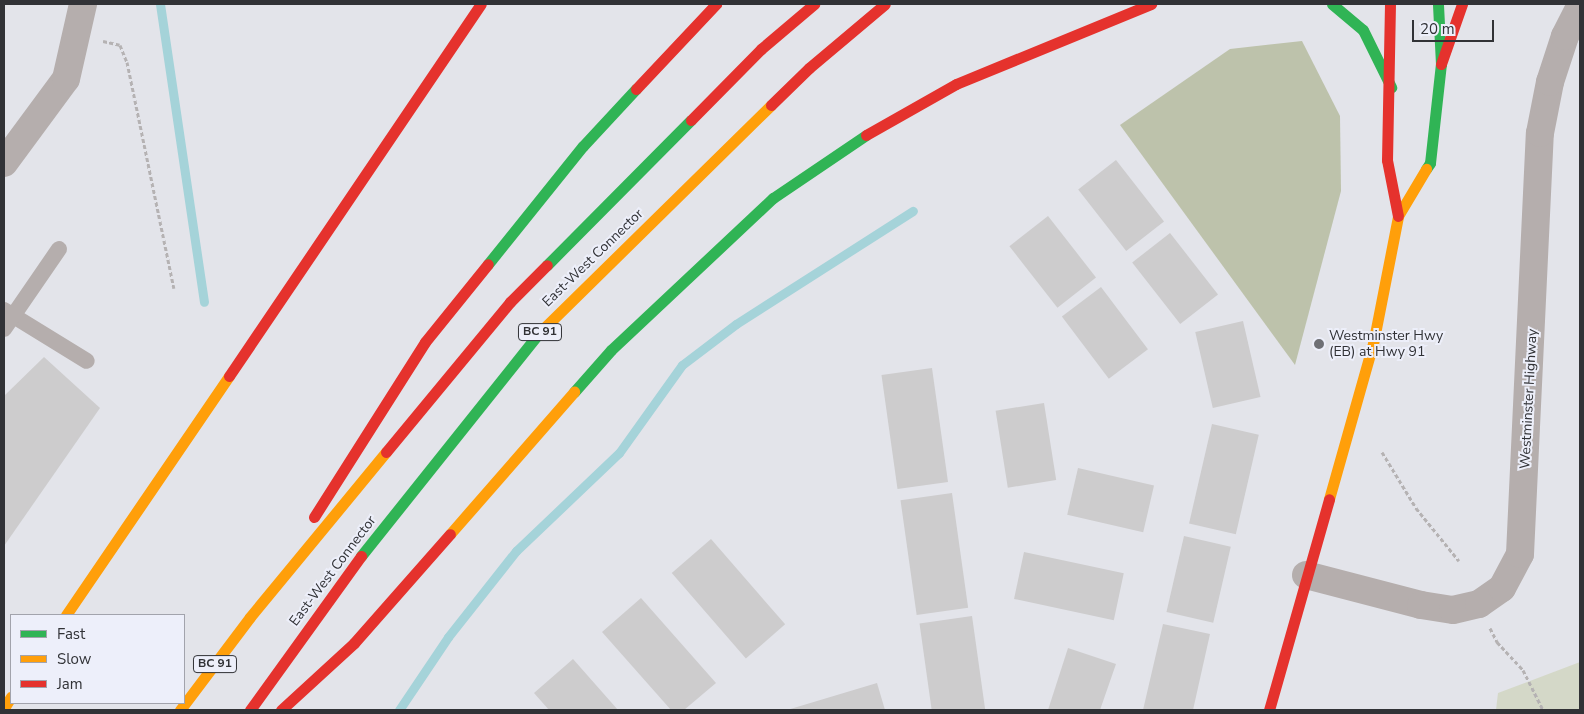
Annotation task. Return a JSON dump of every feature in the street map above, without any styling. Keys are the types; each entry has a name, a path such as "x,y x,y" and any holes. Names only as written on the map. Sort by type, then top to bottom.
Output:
{"main road":[{"path":"67,614 482,4"},
{"path":"250,617 425,342 583,146 716,4"},
{"name":"East-West Connector","path":"185,703 250,617 510,302 761,49 814,4"},
{"name":"East-West Connector","path":"250,710 335,590 532,340 809,68 885,4"},
{"path":"281,710 354,643 611,350 773,198 883,124 956,84 1150,4"},
{"path":"1332,4 1363,30 1391,87"},
{"path":"1390,4 1391,87 1387,160 1398,216"},
{"path":"1269,710 1373,344 1398,216 1430,162 1442,64 1438,4"},
{"path":"1442,64 1462,4"}],"street":[{"path":"4,163 66,79 83,4"},
{"name":"Westminster Highway","path":"1306,575 1421,605 1452,610 1479,604 1502,588 1520,554 1540,133 1550,82 1565,36 1580,7"}],"lane":[{"path":"59,249 7,318 87,361"}],"path":[{"path":"76,34 120,45 127,62 174,288"},
{"path":"1382,452 1416,508 1459,561"},
{"path":"1490,628 1497,642 1523,670 1543,710"}],"green space":[{"path":"1302,41 1340,116 1341,191 1295,365 1120,125 1230,49"},
{"path":"1580,662 1580,710 1496,710 1498,693"}],"building":[{"path":"1116,160 1164,221 1126,251 1078,190"},
{"path":"1048,216 1096,277 1057,308 1009,246"},
{"path":"1170,233 1218,294 1180,324 1132,263"},
{"path":"1101,287 1148,349 1109,379 1062,316"},
{"path":"1243,321 1261,397 1213,408 1195,332"},
{"path":"44,357 100,408 4,546 4,396"},
{"path":"932,368 948,482 898,489 881,375"},
{"path":"1044,403 1056,480 1008,488 996,411"},
{"path":"1212,424 1259,435 1236,534 1189,523"},
{"path":"1078,468 1154,486 1143,532 1067,515"},
{"path":"952,493 968,608 917,615 901,500"},
{"path":"1184,536 1231,547 1213,623 1166,612"},
{"path":"711,539 785,624 746,658 672,573"},
{"path":"1024,552 1124,573 1114,620 1014,599"},
{"path":"641,598 716,683 684,710 671,710 602,632"},
{"path":"972,616 985,710 932,710 920,623"},
{"path":"1163,624 1210,634 1193,710 1143,710"},
{"path":"1068,648 1116,664 1100,710 1048,710"},
{"path":"573,659 618,710 549,710 534,693"},
{"path":"877,683 885,710 787,710"}],"waterway":[{"path":"160,4 204,302"},
{"path":"399,710 448,637 516,551 619,453 682,365 736,324 913,211"}],"traffic: fast":[{"path":"1332,4 1363,30 1391,87"},
{"path":"1426,169 1430,163 1441,64 1438,4"},
{"path":"488,264 583,146 636,89"},
{"path":"547,265 691,120"},
{"path":"574,392 611,350 773,198 866,135"},
{"path":"361,556 539,333"}],"traffic: slow":[{"path":"539,333 771,105"},
{"path":"1329,499 1373,344 1398,216 1426,169"},
{"path":"67,614 229,376"},
{"path":"450,534 574,392"},
{"path":"185,703 250,617 386,452"},
{"path":"4,708 10,699"},
{"path":"180,710 185,704"}],"traffic: jam":[{"path":"229,376 481,4"},
{"path":"636,89 716,4"},
{"path":"691,120 761,49 814,4"},
{"path":"771,105 809,68 885,4"},
{"path":"866,135 956,84 1151,4"},
{"path":"1390,4 1387,160 1398,216"},
{"path":"1441,64 1462,4"},
{"path":"314,517 425,342 488,264"},
{"path":"386,452 510,302 547,265"},
{"path":"1269,710 1329,499"},
{"path":"281,710 354,643 450,534"},
{"path":"250,710 361,556"}],"place":[{"name":"Westminster Hwy (EB) at Hwy 91","path":"1319,344"}]}
